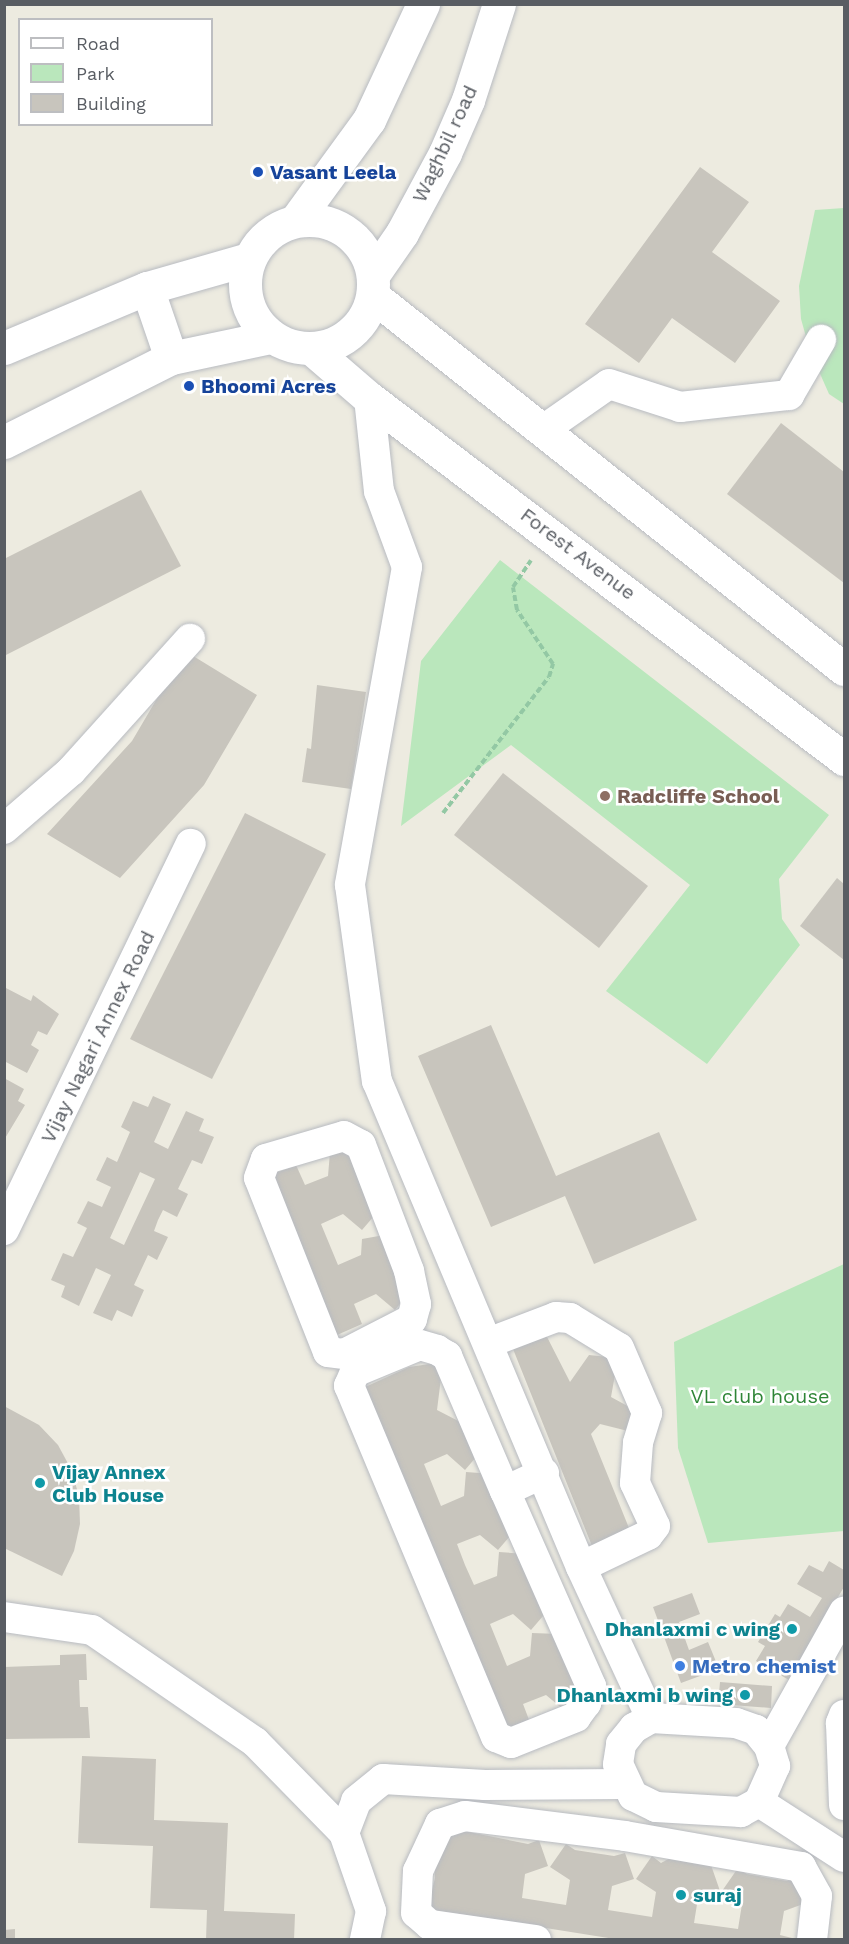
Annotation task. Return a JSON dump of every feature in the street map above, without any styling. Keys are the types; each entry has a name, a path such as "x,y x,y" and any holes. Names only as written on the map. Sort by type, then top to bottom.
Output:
{"main road":[{"name":"Waghbil road","path":"423,4 369,120 296,220 276,228 260,241 249,259 244,280 246,302 255,321 271,337 291,347 312,349 334,344 353,332 366,316 373,286 445,153 468,100 499,4"},
{"path":"296,220 322,221 355,238 367,255 373,286 543,430 844,669"},
{"path":"4,348 147,288 249,259"},
{"path":"147,288 171,358"},
{"path":"4,442 171,358 271,337"},
{"name":"Forest Avenue","path":"312,349 369,398 550,532 844,759"}],"street":[{"path":"543,430 609,384 680,407 789,395 821,340"},
{"path":"369,398 379,491 407,567 350,885 377,1081 544,1473 580,1567 651,1718"},
{"path":"4,829 71,771 190,639"},
{"name":"Vijay Nagari Annex Road","path":"4,1230 191,844"},
{"path":"344,1136 361,1144 409,1271 416,1304 412,1319 344,1354 328,1352 259,1178 266,1159 344,1136"},
{"path":"409,1271 451,1254"},
{"path":"488,1343 556,1317 570,1318 619,1348 647,1413 638,1443 635,1483 655,1526 648,1535 580,1567"},
{"path":"420,1344 447,1356 505,1491 591,1686 586,1703 576,1718 511,1743 496,1737 349,1386 355,1372 420,1344"},
{"path":"505,1491 544,1473"},
{"path":"769,1746 844,1612"},
{"path":"4,1617 92,1630 255,1742 344,1833 371,1911 365,1940"},
{"path":"844,1714 841,1723 844,1805"},
{"path":"344,1833 356,1801 383,1779 628,1790 656,1807 741,1812 759,1802 775,1766 769,1746 756,1730 736,1723 651,1718 634,1728 621,1744 618,1764 628,1790 625,1836"},
{"path":"759,1802 844,1857"},
{"path":"536,1940 430,1925 416,1913 418,1871 440,1824 465,1816 625,1836 801,1867 817,1896 812,1940"}],"path":[{"path":"443,813 549,677 553,664 517,610 513,587 550,532"}],"green space":[{"path":"844,208 844,404 829,394 810,351 801,319 799,286 815,210"},
{"name":"Radcliffe School","path":"500,560 829,815 779,879 782,919 800,945 707,1064 606,991 690,885 511,745 401,826 421,661"},
{"name":"VL club house","path":"844,1264 844,1531 708,1543 678,1448 674,1342"}],"building":[{"path":"700,167 749,202 712,252 780,301 735,363 672,318 639,363 585,324"},
{"path":"781,423 844,472 844,583 727,494"},
{"path":"141,490 181,566 4,656 4,559"},
{"path":"185,651 257,695 204,785 120,878 47,834 132,741"},
{"path":"317,685 366,692 351,789 302,782 307,748 311,749"},
{"path":"503,773 648,886 599,948 454,835"},
{"path":"245,813 326,854 212,1079 130,1039"},
{"path":"837,878 844,884 844,960 800,926"},
{"path":"4,987 31,1001 33,995 59,1014 47,1035 38,1031 31,1045 39,1050 27,1073 4,1061"},
{"path":"491,1025 556,1176 659,1132 697,1220 594,1264 565,1196 491,1227 418,1056"},
{"path":"4,1078 24,1089 18,1101 25,1105 4,1140"},
{"path":"153,1096 171,1104 154,1142 168,1149 186,1111 204,1119 199,1131 214,1137 202,1164 192,1160 178,1189 188,1194 177,1217 163,1210 158,1220 154,1231 168,1237 157,1260 148,1255 134,1285 144,1290 132,1317 117,1310 112,1321 93,1313 111,1275 96,1268 79,1306 61,1297 65,1286 51,1280 63,1253 73,1257 87,1228 77,1223 88,1201 102,1207 111,1187 96,1180 107,1157 117,1162 130,1132 121,1127 133,1101 148,1107","holes":["140,1172 155,1179 124,1245 110,1238"]},
{"path":"330,1152 357,1154 380,1209 362,1230 343,1214 321,1224 338,1265 361,1255 362,1239 390,1234 412,1289 395,1310 376,1294 354,1304 362,1324 337,1335 271,1175 296,1165 305,1185 328,1176"},
{"path":"545,1333 570,1382 589,1355 618,1358 611,1397 644,1415 632,1432 600,1424 591,1434 629,1528 592,1546 511,1344"},
{"path":"443,1362 437,1410 470,1427 483,1449 465,1470 447,1454 424,1464 441,1506 464,1496 466,1472 493,1474 516,1529 498,1550 480,1535 457,1544 465,1565 474,1585 497,1576 499,1552 526,1554 549,1609 531,1630 513,1614 490,1624 507,1666 530,1656 532,1633 559,1634 582,1690 564,1710 546,1695 523,1704 531,1725 506,1735 363,1388 409,1367"},
{"name":"Vijay Annex Club House","path":"4,1406 39,1425 58,1445 71,1469 79,1496 80,1524 74,1551 62,1576 4,1548"},
{"name":"Dhanlaxmi c wing","path":"829,1561 844,1570 844,1587 789,1680 756,1661 765,1646 758,1642 775,1614 780,1617 788,1604 810,1617 822,1598 797,1584 809,1565 823,1572"},
{"path":"692,1593 700,1614 679,1622 689,1650 708,1642 719,1669 681,1683 653,1607"},
{"path":"86,1654 87,1680 79,1680 80,1707 88,1707 90,1738 4,1739 4,1667 60,1665 60,1655"},
{"name":"Dhanlaxmi b wing","path":"720,1682 772,1686 771,1708 718,1704"},
{"path":"82,1756 156,1759 154,1820 228,1823 224,1911 295,1914 294,1940 206,1940 207,1910 150,1908 153,1846 78,1843"},
{"path":"454,1829 528,1844 539,1840 548,1866 525,1874 522,1898 566,1905 570,1880 550,1867 566,1844 575,1850 614,1856 625,1853 634,1879 612,1886 608,1910 652,1917 656,1892 636,1879 652,1856 661,1863 674,1856 711,1865 720,1891 698,1898 694,1923 738,1929 742,1904 722,1891 738,1868 747,1874 787,1881 797,1877 806,1903 784,1911 780,1935 800,1940 621,1940 427,1909 435,1878 434,1856"},
{"path":"15,1929 15,1940 4,1940 4,1930"}],"place":[{"name":"Vasant Leela","path":"258,172"},
{"name":"Bhoomi Acres","path":"189,386"},
{"name":"Radcliffe School","path":"605,796"},
{"name":"Vijay Annex Club House","path":"40,1483"},
{"name":"Dhanlaxmi c wing","path":"792,1629"},
{"name":"Metro chemist","path":"680,1666"},
{"name":"Dhanlaxmi b wing","path":"745,1695"},
{"name":"suraj","path":"681,1895"}]}
